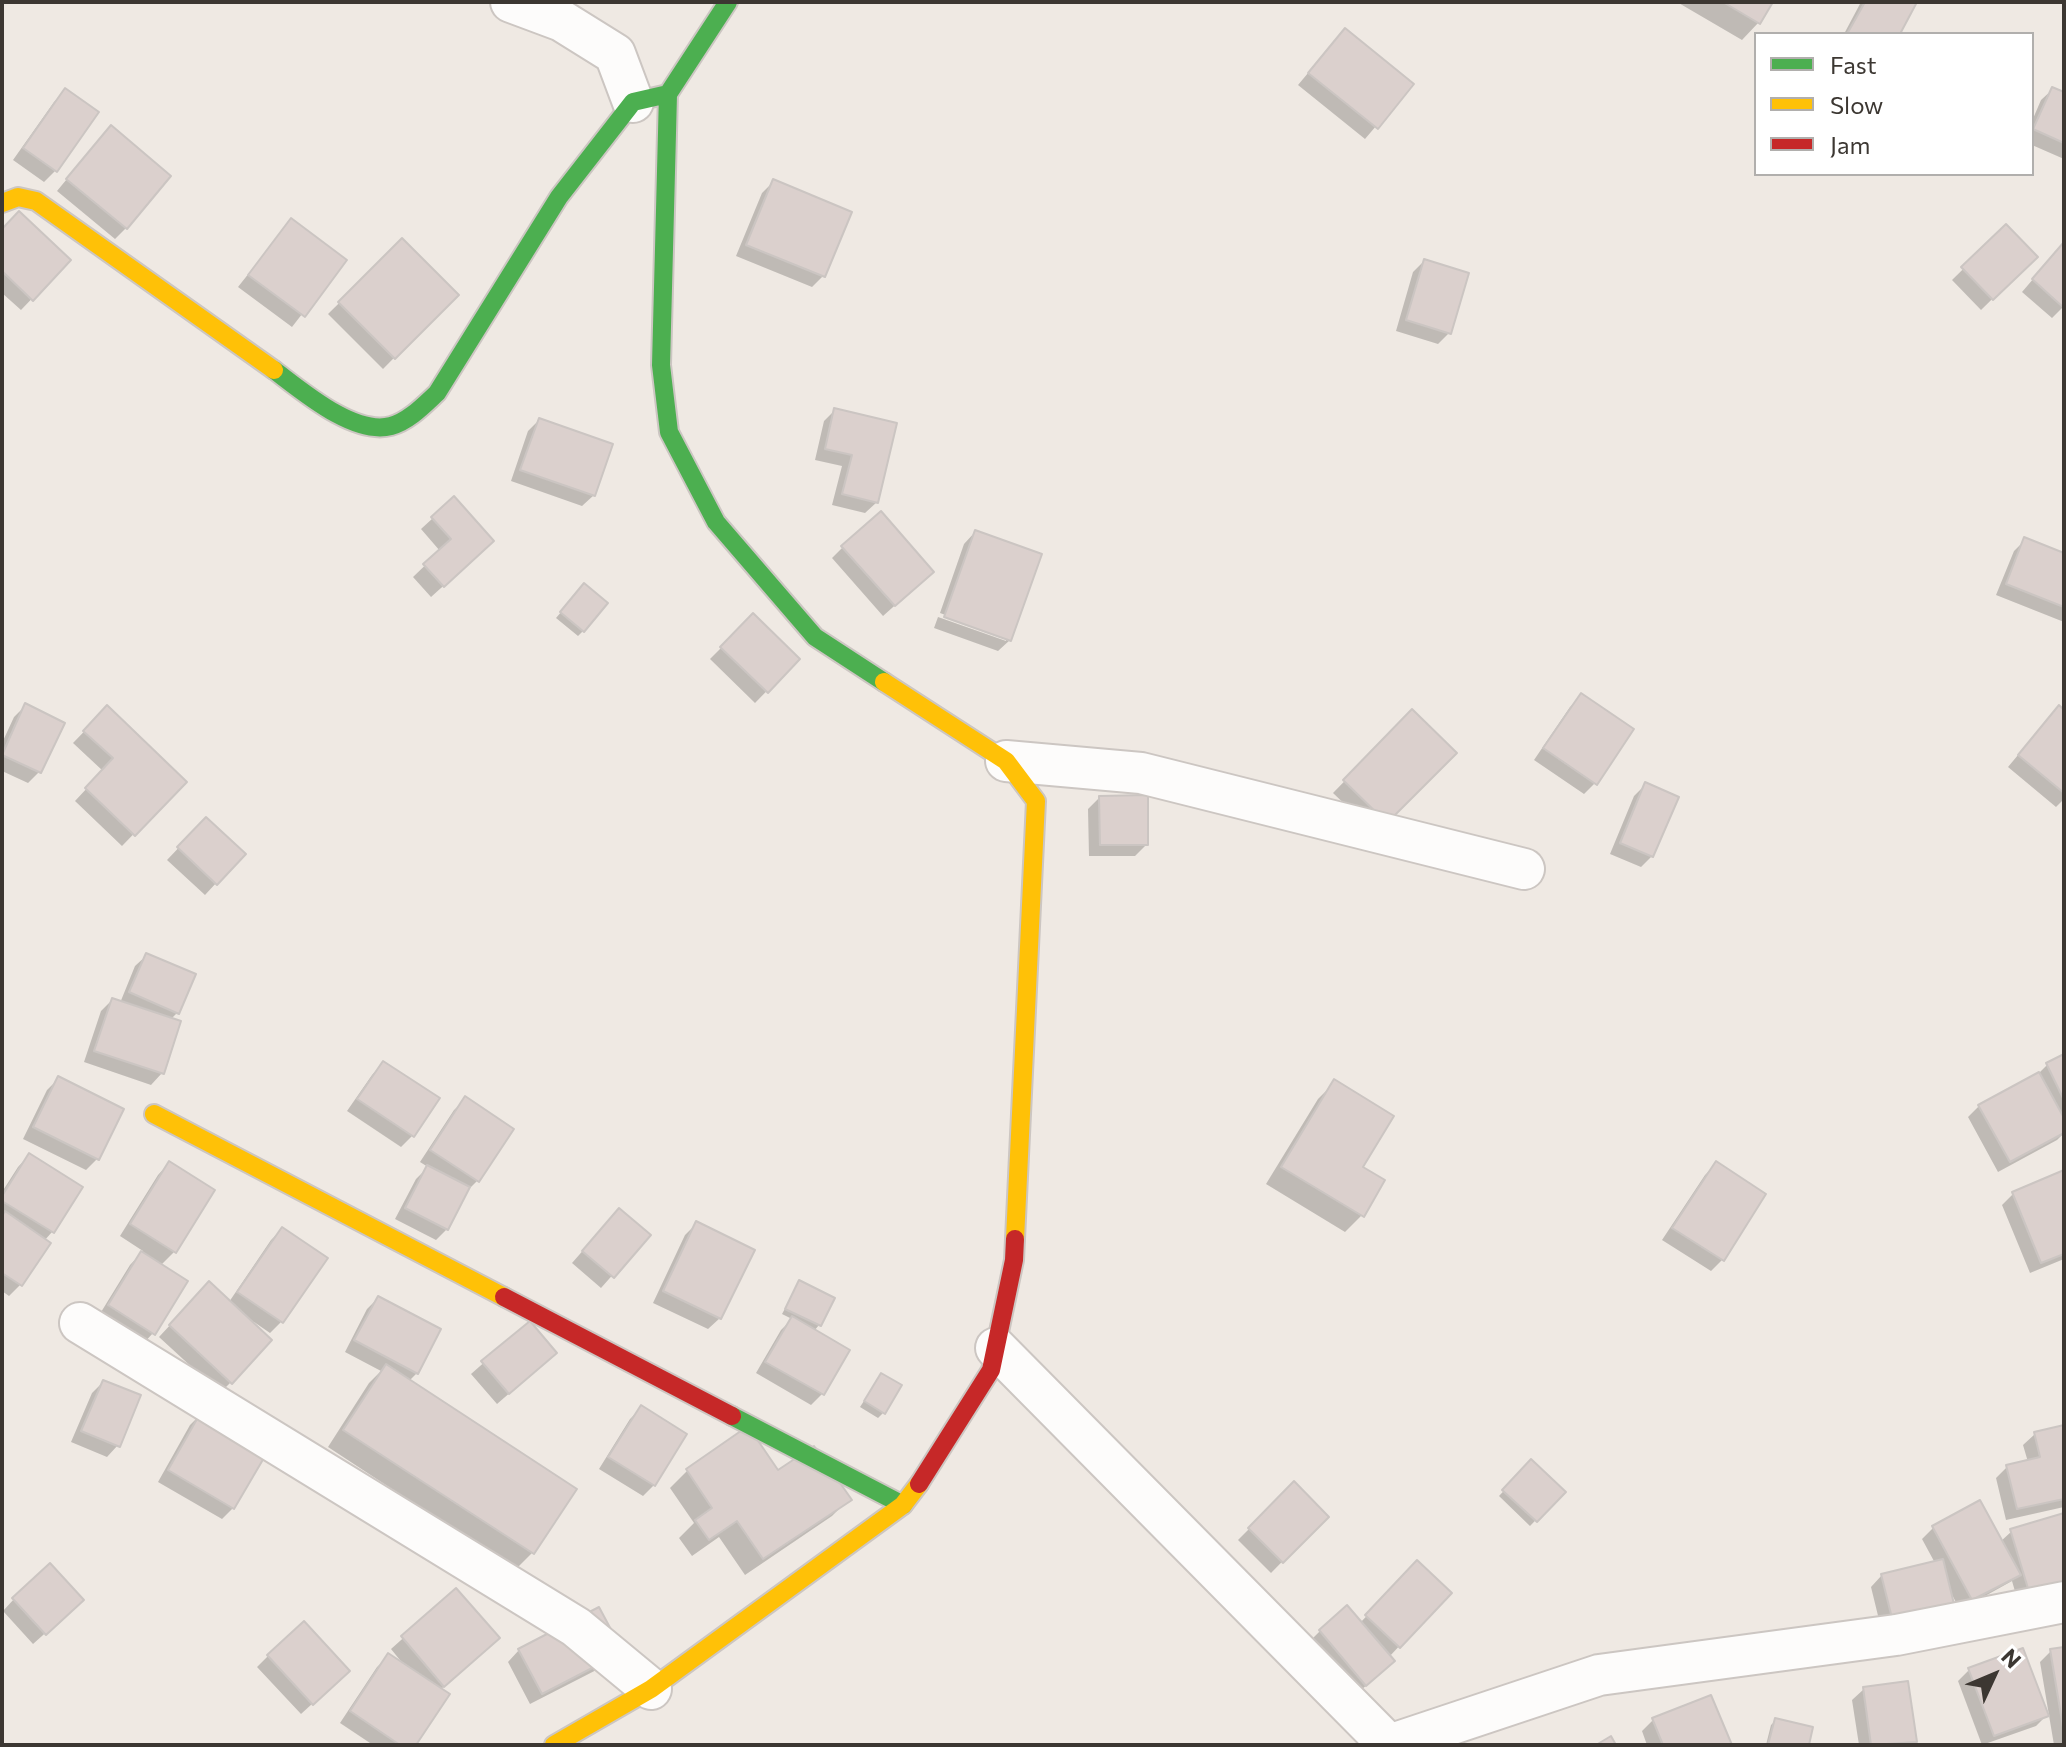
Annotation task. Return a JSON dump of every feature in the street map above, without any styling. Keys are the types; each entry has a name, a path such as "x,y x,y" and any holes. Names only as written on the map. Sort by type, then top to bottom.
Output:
{"street":[{"path":"511,2 562,21 615,54 651,98 661,365 669,432 716,522 815,637 1006,761 1036,801 1014,1260 991,1370 925,1476 903,1505 651,1689 554,1745"},
{"path":"2,203 8,198 21,196 36,201 331,411 360,425 389,429 412,415 437,393 559,197 651,98 728,2"},
{"path":"1006,761 1141,773 1524,869"},
{"path":"154,1114 903,1505"},
{"path":"80,1323 576,1627 651,1689"},
{"path":"996,1348 1389,1745 1599,1675 1896,1635 2064,1602"}],"building":[{"path":"1723,2 1773,2 1760,24"},
{"path":"1865,2 1917,2 1901,32 1848,32"},
{"path":"1345,28 1414,84 1378,129 1308,73"},
{"path":"2052,87 2064,92 2064,143 2034,127"},
{"path":"65,88 99,112 57,172 23,148"},
{"path":"111,125 171,176 127,229 66,179"},
{"path":"773,179 852,212 825,277 746,245"},
{"path":"19,211 71,260 33,301 2,271 2,229"},
{"path":"291,218 347,260 305,317 248,275"},
{"path":"2006,224 2038,257 1993,300 1961,267"},
{"path":"402,238 459,295 395,359 338,302"},
{"path":"2064,242 2064,308 2032,279"},
{"path":"1424,259 1469,273 1451,334 1406,320"},
{"path":"834,408 897,423 878,503 842,494 852,455 825,449"},
{"path":"539,418 613,444 595,496 520,470"},
{"path":"454,496 494,541 444,587 423,564 451,539 431,517"},
{"path":"881,511 934,572 895,606 841,546"},
{"path":"975,530 1042,554 1011,641 944,617"},
{"path":"2024,537 2064,553 2064,607 2006,584"},
{"path":"584,583 608,603 584,632 560,612"},
{"path":"753,613 800,659 768,693 720,647"},
{"path":"1581,693 1634,729 1597,785 1543,748"},
{"path":"25,703 65,723 41,773 2,755"},
{"path":"107,705 187,782 135,836 85,788 113,758 83,731"},
{"path":"2059,705 2064,710 2064,793 2018,755"},
{"path":"1412,709 1457,753 1387,823 1343,780"},
{"path":"1645,782 1679,797 1653,857 1620,843"},
{"path":"1148,795 1148,845 1100,845 1099,796"},
{"path":"206,817 246,854 217,885 177,847"},
{"path":"146,953 196,974 179,1014 129,992"},
{"path":"112,998 181,1021 164,1074 94,1051"},
{"path":"2064,1054 2064,1100 2046,1063"},
{"path":"383,1061 440,1098 414,1137 357,1099"},
{"path":"2039,1072 2064,1118 2064,1133 2010,1162 1978,1105"},
{"path":"58,1076 124,1109 99,1160 33,1127"},
{"path":"1334,1079 1394,1116 1363,1167 1385,1180 1364,1217 1281,1167"},
{"path":"465,1096 514,1129 479,1182 430,1150"},
{"path":"29,1153 83,1187 54,1233 2,1201 2,1196"},
{"path":"169,1161 215,1190 176,1253 130,1224"},
{"path":"1716,1161 1766,1194 1724,1261 1672,1228"},
{"path":"427,1165 470,1187 448,1230 405,1208"},
{"path":"2064,1170 2064,1254 2041,1263 2012,1192"},
{"path":"619,1208 651,1235 614,1278 582,1251"},
{"path":"5,1211 51,1243 22,1286 2,1273 2,1216"},
{"path":"696,1221 755,1250 721,1319 663,1291"},
{"path":"282,1227 328,1258 283,1323 237,1292"},
{"path":"141,1251 188,1281 155,1335 108,1305"},
{"path":"799,1280 835,1298 821,1326 785,1309"},
{"path":"209,1281 272,1340 232,1384 169,1325"},
{"path":"378,1296 441,1329 418,1374 354,1340"},
{"path":"792,1316 850,1350 824,1395 765,1362"},
{"path":"530,1321 557,1353 509,1394 481,1361"},
{"path":"386,1364 577,1489 534,1554 343,1430"},
{"path":"881,1373 902,1385 885,1414 864,1401"},
{"path":"103,1380 141,1395 120,1447 81,1431"},
{"path":"641,1405 687,1434 655,1486 608,1457"},
{"path":"201,1412 268,1451 234,1509 168,1470"},
{"path":"2064,1425 2064,1499 2017,1509 2006,1465 2040,1457 2034,1432"},
{"path":"748,1426 778,1470 814,1446 852,1500 763,1559 737,1521 709,1540 695,1520 712,1508 686,1469"},
{"path":"1531,1459 1566,1492 1537,1522 1502,1490"},
{"path":"1294,1481 1329,1517 1283,1563 1248,1528"},
{"path":"1980,1500 2021,1575 1972,1600 1932,1526"},
{"path":"2064,1513 2064,1585 2030,1595 2010,1529"},
{"path":"1943,1559 1954,1604 1892,1618 1881,1574"},
{"path":"1417,1560 1452,1593 1400,1648 1365,1615"},
{"path":"50,1563 84,1600 46,1635 12,1598"},
{"path":"456,1588 500,1638 444,1687 401,1636"},
{"path":"1347,1605 1395,1661 1366,1686 1319,1630"},
{"path":"599,1607 623,1652 542,1694 518,1649"},
{"path":"304,1621 350,1671 313,1705 267,1655"},
{"path":"2064,1647 2064,1733 2050,1649"},
{"path":"2023,1648 2049,1716 1994,1736 1968,1668"},
{"path":"388,1653 450,1694 416,1745 400,1745 350,1711"},
{"path":"1908,1681 1917,1742 1871,1745 1863,1687"},
{"path":"1711,1695 1732,1745 1663,1745 1652,1718"},
{"path":"1775,1718 1813,1727 1809,1745 1768,1745"},
{"path":"1611,1736 1616,1745 1596,1745"}],"traffic: fast":[{"path":"728,2 668,94 661,365 669,432 716,522 815,637 884,682"},
{"path":"274,370 329,410 361,424 391,426 410,417 437,393 559,197 633,102 668,94"},
{"path":"732,1416 903,1505"}],"traffic: slow":[{"path":"2,203 18,197 36,201 274,370"},
{"path":"884,682 1006,761 1036,801 1015,1239"},
{"path":"154,1114 504,1297"},
{"path":"554,1745 651,1689 903,1505 919,1484"}],"traffic: jam":[{"path":"919,1484 991,1370 1014,1260 1015,1239"},
{"path":"504,1297 732,1416"}]}
